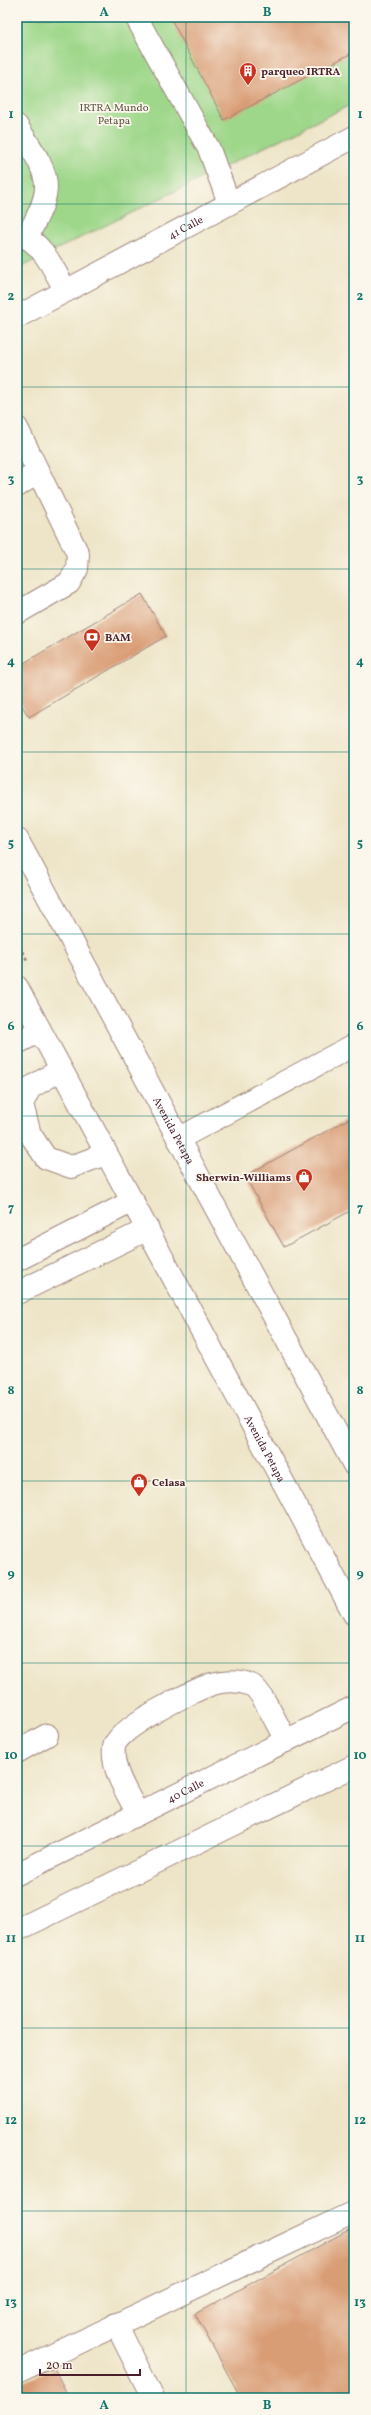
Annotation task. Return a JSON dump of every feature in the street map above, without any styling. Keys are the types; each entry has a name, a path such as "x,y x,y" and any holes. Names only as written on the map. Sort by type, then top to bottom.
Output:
{"main road":[{"path":"136,17 209,149 230,203"},
{"path":"17,126 43,171 46,187 44,200 22,237 40,247 66,291"},
{"name":"41 Calle","path":"17,318 354,137"},
{"path":"17,428 78,554 77,569 69,582 17,612"},
{"path":"17,486 38,472"},
{"name":"Avenida Petapa","path":"17,838 354,1465"},
{"name":"Avenida Petapa","path":"17,987 105,1154 148,1229 354,1614"},
{"path":"17,1043 40,1031"},
{"path":"178,1139 352,1051"},
{"path":"60,1070 30,1088 22,1104 30,1134 46,1158 71,1167 105,1154"},
{"path":"17,1260 132,1201"},
{"path":"17,1293 148,1229"},
{"path":"138,1814 114,1760 114,1745 121,1734 142,1719 182,1698 212,1684 236,1681 252,1685 261,1696 286,1741"},
{"name":"40 Calle","path":"17,1874 354,1707"},
{"path":"17,1752 47,1735"},
{"path":"17,1930 354,1766"},
{"path":"17,2372 354,2212"},
{"path":"116,2324 153,2398"}],"path":[{"path":"17,754 21,761 17,764"}],"green space":[{"name":"IRTRA Mundo Petapa","path":"17,17 354,17 354,103 17,269"}],"building":[{"name":"parqueo IRTRA","path":"170,17 354,17 354,52 224,120"},
{"name":"BAM","path":"142,594 166,636 29,717 17,698 17,667"},
{"name":"Sherwin-Williams","path":"354,1116 354,1209 284,1247 245,1176"},
{"path":"354,2227 354,2398 241,2398 195,2314"},
{"path":"54,2368 69,2398 17,2398 17,2384"}],"place":[{"name":"parqueo IRTRA","path":"248,86"},
{"name":"BAM","path":"92,652"},
{"name":"Sherwin-Williams","path":"304,1192"},
{"name":"Celasa","path":"139,1497"}]}
